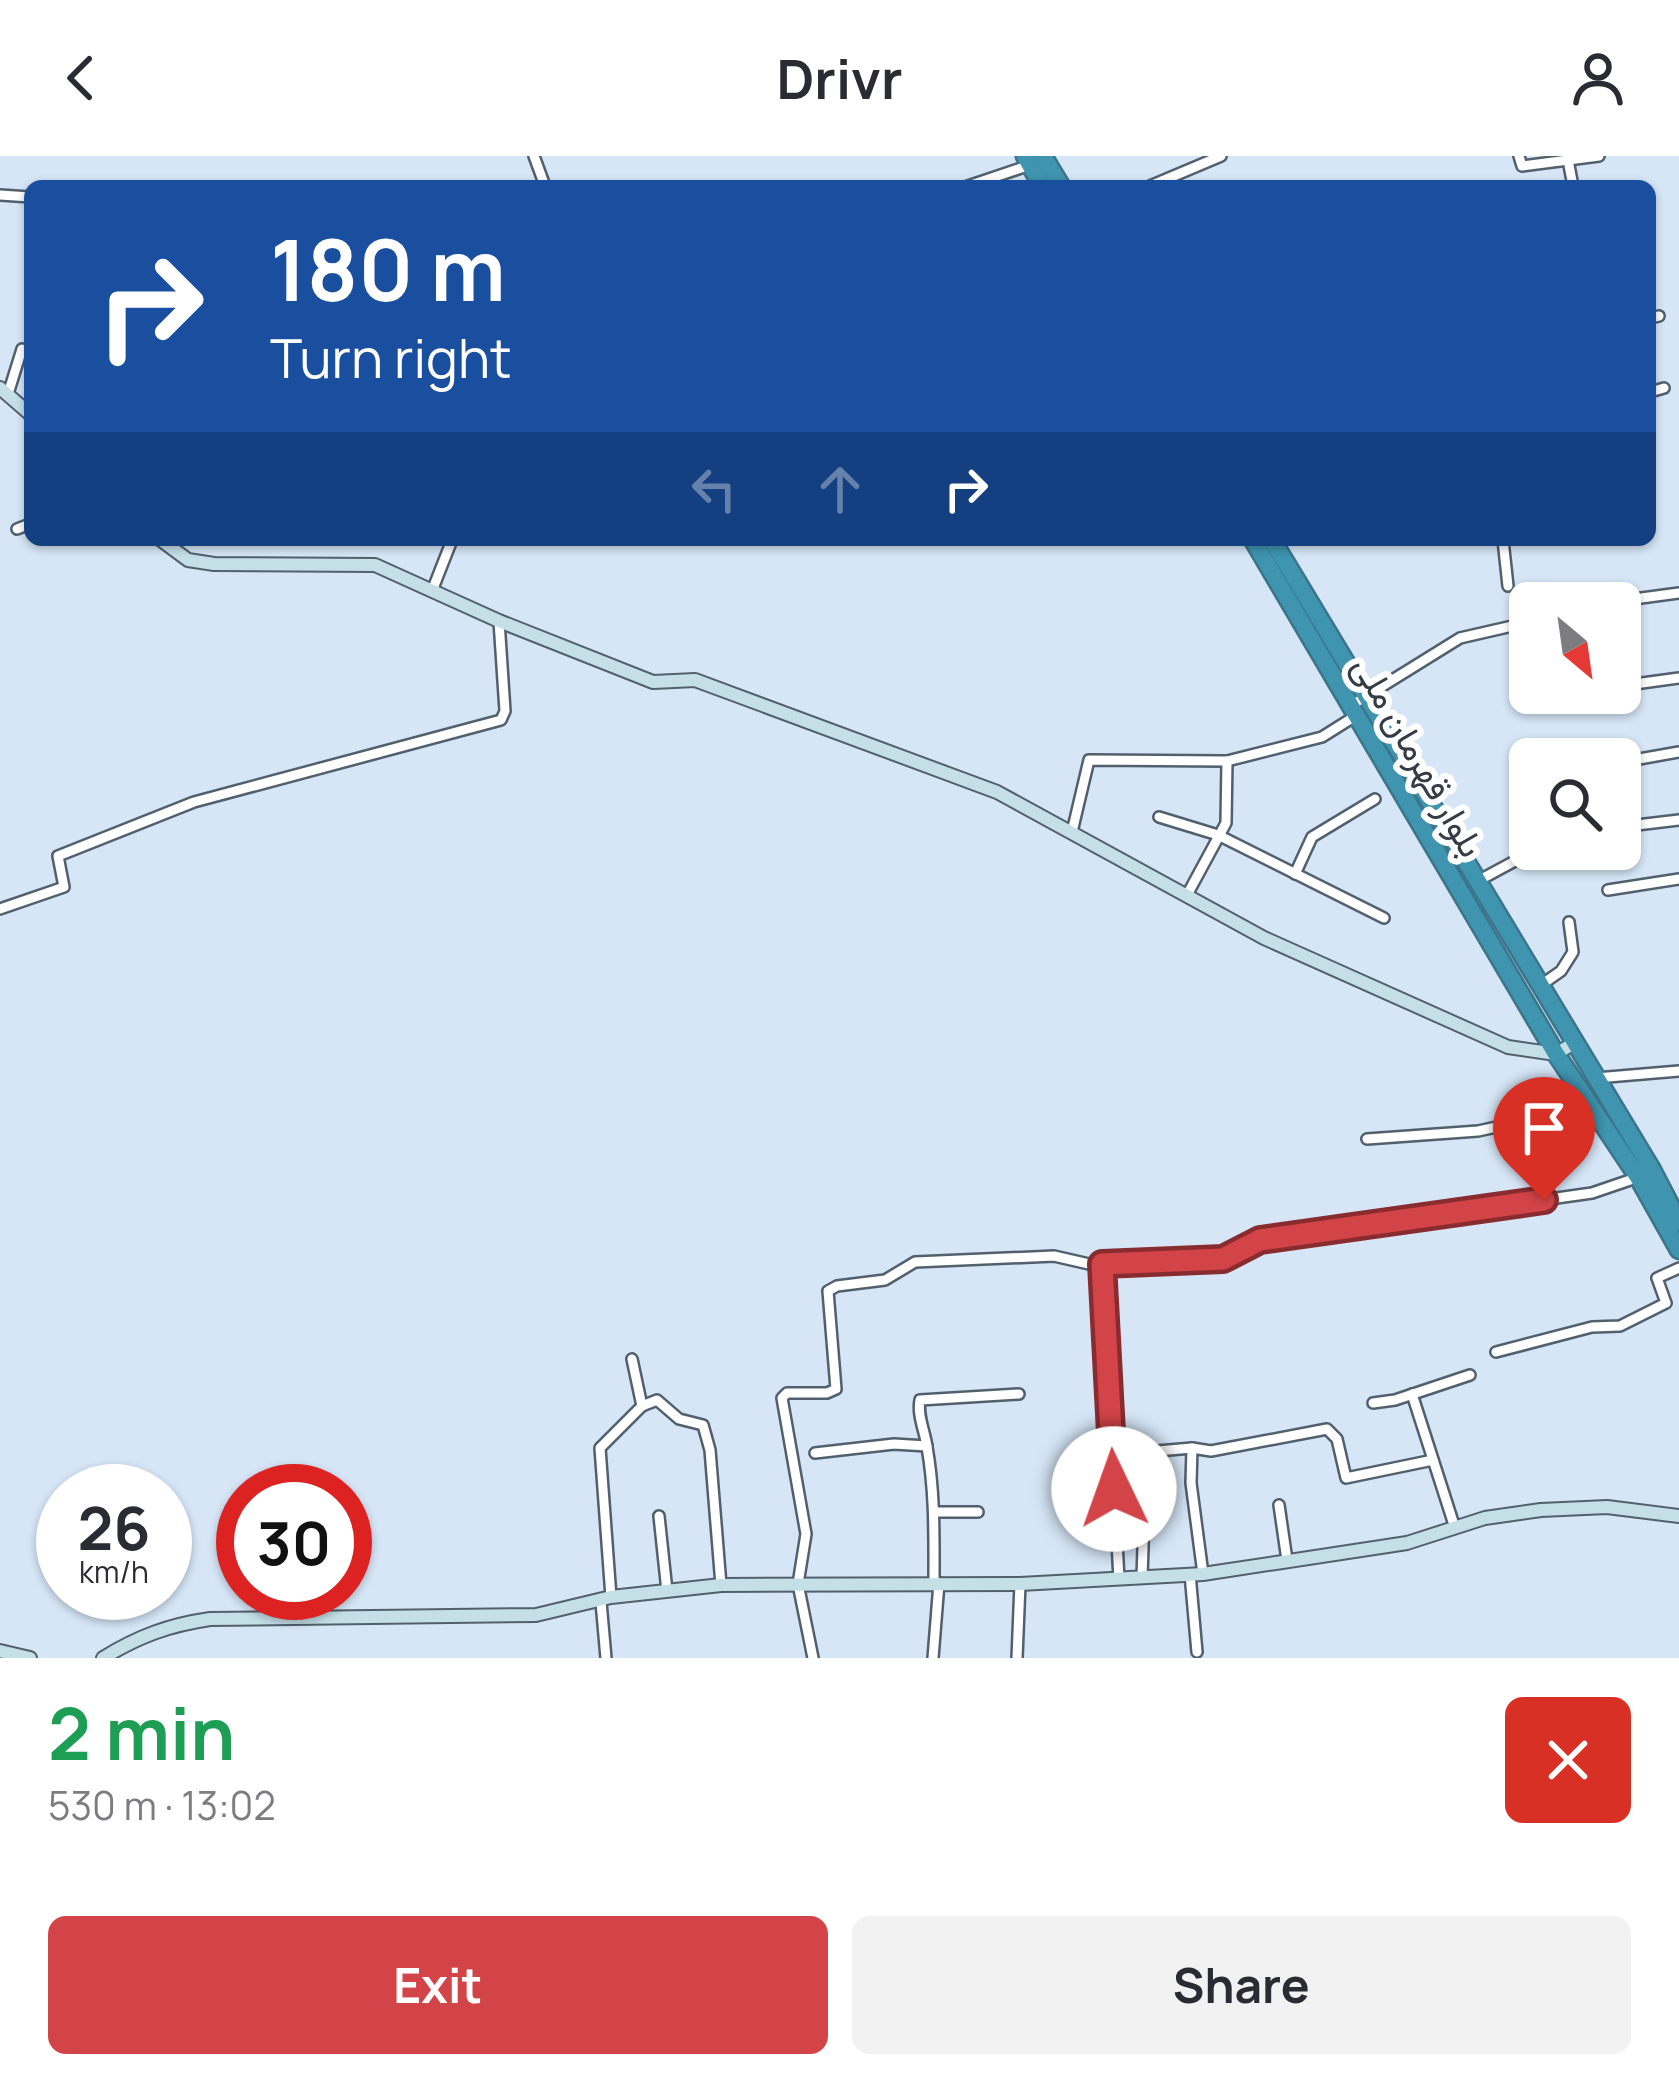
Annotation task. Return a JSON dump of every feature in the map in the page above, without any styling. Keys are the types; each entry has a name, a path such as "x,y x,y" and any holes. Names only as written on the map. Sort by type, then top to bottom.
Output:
{"highway":[{"name":"بلوار قهرمان ملی","path":"1257,546 1476,882 1596,1078 1679,1250"},
{"name":"بلوار قهرمان ملی","path":"1274,546 1358,706 1556,1054 1590,1107 1679,1219"}],"street":[{"path":"1164,180 1221,156"},
{"path":"1520,156 1522,166 1599,156"},
{"path":"982,180 1033,159"},
{"path":"1568,160 1572,180"},
{"path":"4,391 22,349"},
{"path":"1656,390 1664,388"},
{"path":"17,529 24,526"},
{"path":"168,546 188,560 375,565 653,682 695,680 997,792 1344,977 1508,1047 1556,1054 1574,1043"},
{"path":"432,591 450,546"},
{"path":"1504,546 1508,586"},
{"path":"1641,598 1679,593"},
{"path":"0,909 64,886 58,856 176,809 501,720 505,711 499,620"},
{"path":"1072,832 1089,760 1226,761 1322,737 1358,706 1460,638 1509,627"},
{"path":"1641,683 1679,678"},
{"path":"1641,759 1679,752"},
{"path":"1187,895 1226,824 1226,761"},
{"path":"1295,874 1312,837 1375,799"},
{"path":"1160,817 1218,835 1384,918"},
{"path":"1641,825 1679,820"},
{"path":"1476,882 1509,864"},
{"path":"1608,890 1679,879"},
{"path":"1540,985 1561,971 1573,952 1569,922"},
{"path":"1596,1078 1679,1071"},
{"path":"1367,1139 1478,1131 1590,1107"},
{"path":"813,1658 798,1584 806,1534 782,1398 787,1393 836,1389 827,1291 885,1280 915,1262 936,1259 1054,1256 1102,1264 1223,1259 1260,1240 1592,1193 1645,1174"},
{"path":"1102,1264 1119,1579"},
{"path":"1496,1352 1640,1318 1666,1303 1657,1278 1679,1268"},
{"path":"632,1359 642,1406"},
{"path":"1373,1403 1470,1375"},
{"path":"933,1658 934,1512 920,1400 1019,1394"},
{"path":"1412,1394 1455,1528"},
{"path":"606,1658 600,1448 642,1406 657,1400 679,1419 700,1421 704,1428 721,1585"},
{"path":"1142,1578 1146,1452 1230,1448 1327,1429 1337,1439 1346,1478 1433,1460"},
{"path":"815,1453 894,1444 927,1446"},
{"path":"1192,1448 1197,1652"},
{"path":"1279,1504 1287,1560"},
{"path":"104,1658 137,1636 210,1619 536,1615 606,1599 721,1585 1020,1584 1142,1578 1408,1543 1486,1518 1541,1510 1607,1507 1679,1516"},
{"path":"934,1512 978,1512"},
{"path":"659,1516 667,1591"},
{"path":"1018,1658 1020,1584"},
{"path":"0,1651 30,1658"}],"route":[{"path":"1114,1489 1102,1264 1223,1259 1260,1240 1544,1200"}]}
